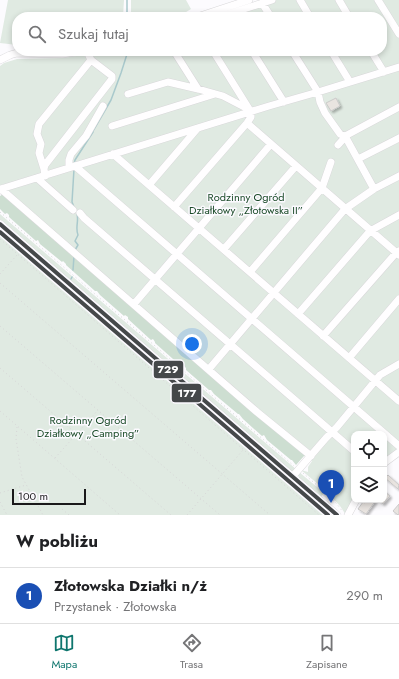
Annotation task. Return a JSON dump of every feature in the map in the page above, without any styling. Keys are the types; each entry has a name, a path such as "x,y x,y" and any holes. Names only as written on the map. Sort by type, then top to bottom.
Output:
{"street":[{"path":"212,12 249,0"},
{"path":"237,12 272,0"},
{"path":"300,0 307,12"},
{"path":"338,0 346,12"},
{"path":"378,0 385,12"},
{"path":"262,3 268,12"},
{"path":"387,15 399,34"},
{"path":"0,60 12,55"},
{"path":"42,174 45,165 112,79 112,76 90,56 39,124 37,134 41,144 39,153 42,174 76,211 351,449"},
{"path":"177,56 198,88"},
{"path":"174,207 247,123 250,117 251,112 216,56"},
{"path":"255,56 284,102"},
{"path":"295,56 318,92 320,102 325,113 340,134 345,136 374,189"},
{"path":"334,56 350,82"},
{"path":"373,56 384,72"},
{"path":"310,457 0,190 42,174 113,154 399,67"},
{"path":"128,94 168,82 198,88 223,96 251,112"},
{"path":"112,126 216,94"},
{"path":"103,106 86,136 71,154 69,160 72,166 177,254 399,446"},
{"path":"338,145 345,136 399,107"},
{"path":"247,123 345,209 398,253 324,336"},
{"path":"149,185 197,128"},
{"path":"358,159 399,138"},
{"path":"134,304 271,144"},
{"path":"113,154 399,401"},
{"path":"250,272 322,188 331,162"},
{"path":"224,249 296,166"},
{"path":"209,369 345,209 374,189 399,176"},
{"path":"298,314 370,230 399,215"},
{"path":"0,224 337,515"},
{"path":"349,358 399,299"},
{"path":"293,476 337,427 380,375 399,364"},
{"path":"387,461 399,452"},
{"path":"348,515 354,503"}],"path":[{"path":"0,212 298,469"},
{"path":"0,240 319,515"},
{"path":"0,274 17,254"},
{"path":"0,283 270,515"},
{"path":"0,326 220,515"},
{"path":"0,368 171,515"},
{"path":"54,458 98,410"},
{"path":"0,411 120,515"},
{"path":"17,426 16,439 20,466 26,485 43,515"},
{"path":"187,515 243,449"},
{"path":"300,471 324,491 339,506 344,515"},
{"path":"0,493 26,485"},
{"path":"0,502 7,515"},
{"path":"62,508 69,515"}],"green space":[{"path":"8,0 124,0 123,12 12,12 12,44 0,43"},
{"path":"131,0 186,0 191,9 186,12 131,12"},
{"name":"Rodzinny Ogród Działkowy „Złotowska II”","path":"264,0 399,0 399,450 387,458 387,431 351,431 351,503 346,515 320,484 301,470 308,472 308,467 312,461 0,192 0,66 4,63 17,59 63,58 76,56 84,56 89,59 91,56 387,56 387,12 227,12"},
{"path":"3,194 308,457 307,458 304,456 296,465 267,440 264,435 262,436 239,414 186,370 184,366 182,367 155,343 153,339 151,340 128,319 128,317 125,315 124,316 63,261 62,262 40,244 38,240 36,241 9,217 7,213 5,214 0,209 0,196"},
{"path":"0,214 297,470 294,472 291,471 0,221"},
{"name":"Rodzinny Ogród Działkowy „Camping”","path":"0,232 328,515 0,515"},
{"path":"299,472 323,492 321,497 299,478"}],"building":[{"path":"336,98 340,106 331,111 326,103"},
{"path":"388,475 399,485 398,489 387,480"},
{"path":"362,503 374,503 366,514 358,509"},
{"path":"399,504 399,515 398,515 393,511"}],"waterway":[{"path":"127,0 127,12"},
{"path":"93,131 111,100 126,56"},
{"path":"74,164 93,132"},
{"path":"74,169 72,202 74,207"},
{"path":"75,250 78,245 75,241 78,235 77,214"},
{"path":"73,270 74,256"}],"transit line":[{"name":"729","path":"0,224 337,515"},
{"name":"177","path":"0,232 328,515"}],"place":[{"name":"Złotowska Działki n/ż","path":"331,503"}]}
